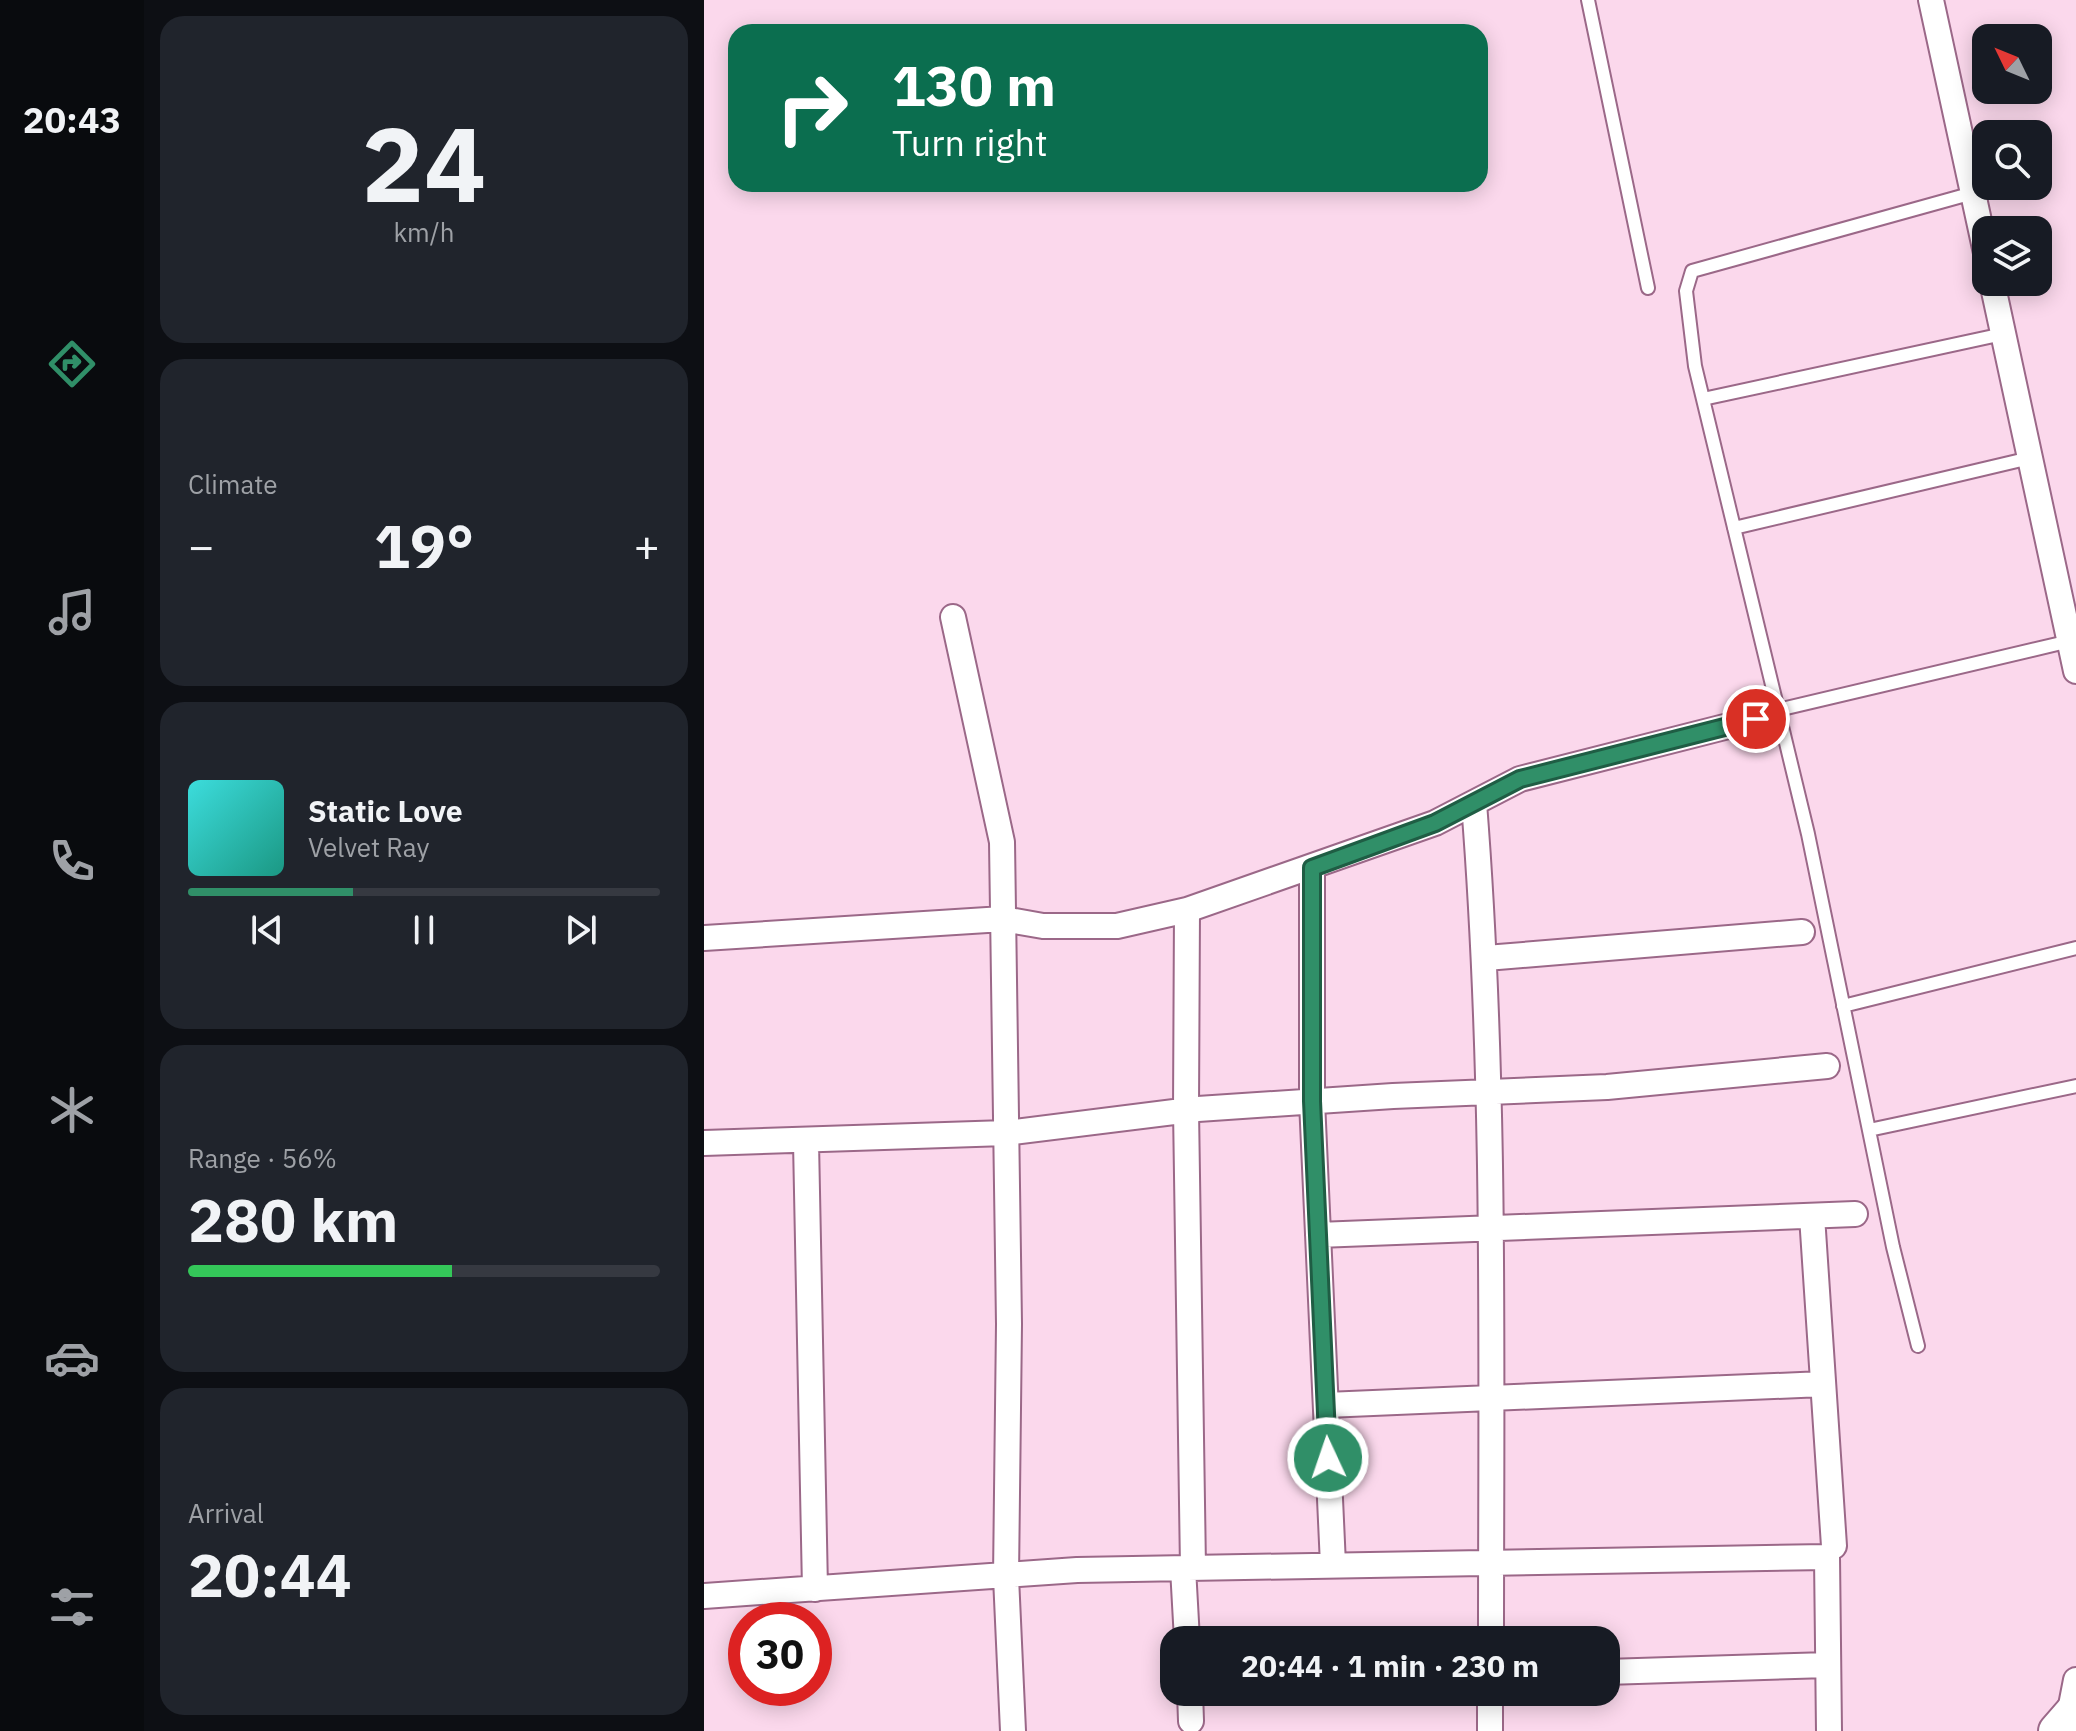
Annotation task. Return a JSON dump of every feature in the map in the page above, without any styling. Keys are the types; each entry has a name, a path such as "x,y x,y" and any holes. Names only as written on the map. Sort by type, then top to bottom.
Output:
{"street":[{"path":"1931,0 1972,188"},
{"path":"1995,296 2076,671"},
{"path":"953,617 1002,842 1009,1324 1006,1577 1013,1731"},
{"path":"704,938 1003,919 1043,926 1117,926 1187,910 1312,868 1435,823 1520,779 1767,714"},
{"path":"1474,803 1486,958 1490,1092 1491,1626"},
{"path":"1312,868 1312,1101 1333,1565"},
{"path":"1187,910 1187,1626"},
{"path":"1486,958 1802,932"},
{"path":"704,1143 1006,1133 1186,1110 1607,1087 1827,1066"},
{"path":"806,1142 815,1589"},
{"path":"1318,1235 1855,1214"},
{"path":"1812,1216 1834,1546"},
{"path":"1326,1405 1823,1384"},
{"path":"704,1596 1077,1570 1827,1557 1829,1731"},
{"path":"1620,1672 1828,1665"},
{"path":"2067,1718 2076,1680"},
{"path":"1190,1706 1191,1721"},
{"path":"1490,1706 1490,1731"}],"lane":[{"path":"1588,0 1648,288"},
{"path":"1918,1346 1843,1006 1767,714 1734,528 1695,366 1686,291 1692,271 1972,193"},
{"path":"1703,399 2003,334"},
{"path":"1734,528 2030,458"},
{"path":"1767,714 2070,641"},
{"path":"1843,1006 2076,948"},
{"path":"1869,1130 2076,1086"}],"route":[{"path":"1328,1458 1312,1101 1312,868 1435,823 1491,791 1520,779 1756,719"}]}
